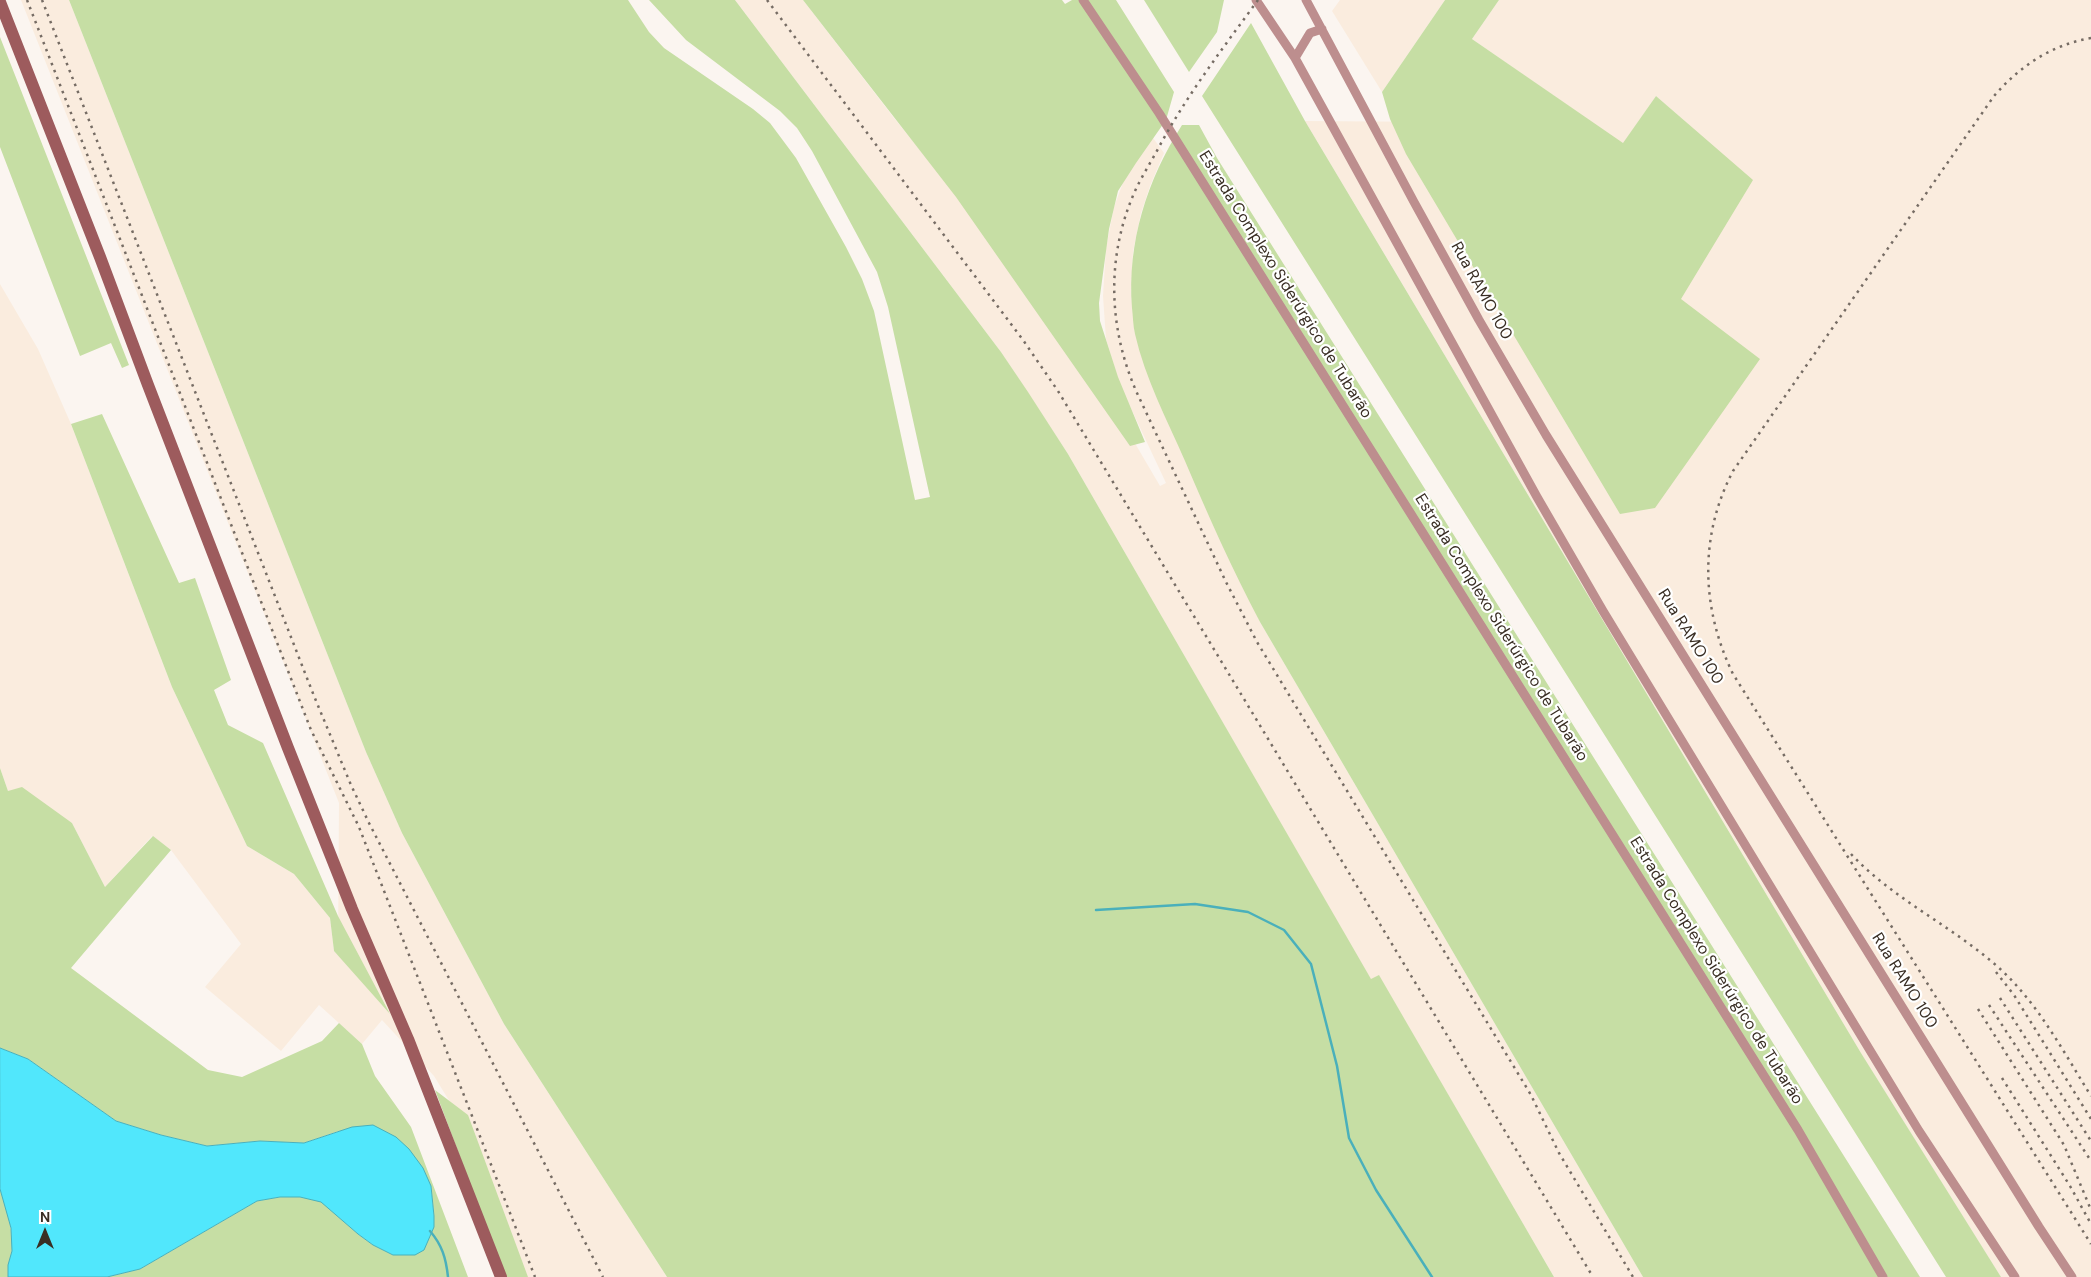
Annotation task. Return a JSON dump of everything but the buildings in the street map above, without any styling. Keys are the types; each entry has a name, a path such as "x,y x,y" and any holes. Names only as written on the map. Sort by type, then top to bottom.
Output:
{"street":[{"name":"Estrada Complexo Siderúrgico de Tubarão","path":"1083,0 1159,112 1798,1130 1883,1277"},
{"path":"1256,0 1294,58 1602,612 1919,1131 2015,1277"},
{"name":"Rua RAMO 100","path":"1306,0 1428,228 1546,435 2072,1277"},
{"path":"0,2 288,748 352,909 408,1039 501,1277"},
{"path":"1294,58 1310,33 1322,29"}],"shaded area":[{"path":"21,0 69,0 366,752 402,833 504,1024 667,1277 521,1277 453,1107 434,1076 382,1020 362,1044 319,1005 281,1051 205,987 241,944 171,850 152,836 105,887 72,823 8,791 0,768 0,284 38,349 71,424 172,687 247,846 294,874 330,918 334,951 338,955 339,803"},
{"path":"735,0 803,0 894,118 1044,302 1119,416 1160,486 1166,483 1119,383 1106,339 1103,296 1106,248 1114,207 1128,169 1148,131 1164,153 1141,213 1133,252 1131,293 1135,333 1260,622 1643,1277 1554,1277 1379,976 1371,980 1068,454 1001,352"},
{"path":"1340,0 1445,0 1382,92 1332,11"},
{"path":"1499,0 2091,0 2091,1277 2001,1277 1861,1053 1305,121 1591,123 1623,146 1688,124 1656,96 1623,144 1472,39"}],"green space":[{"path":"69,0 628,0 649,32 664,48 753,109 770,123 796,158 862,279 874,311 915,500 930,497 888,307 877,272 812,151 797,128 780,111 686,40 649,0 735,0 1001,352 1068,454 1371,979 1379,975 1554,1277 667,1277 504,1024 402,833 366,752"},
{"path":"803,0 1062,0 1065,4 1072,0 1116,0 1174,92 1166,120 1118,191 1109,229 1099,303 1100,321 1118,377 1145,442 1130,446 956,197"},
{"path":"1144,0 1224,0 1217,32 1189,72"},
{"path":"1445,0 1499,0 1472,39 1623,143 1656,96 1753,180 1681,299 1760,359 1655,508 1620,514 1406,154 1390,119 1382,92"},
{"path":"1251,23 1305,121 1861,1053 2001,1277 1946,1277 1202,96"},
{"path":"0,37 129,365 122,368 111,343 80,356 0,147"},
{"path":"1182,125 1199,125 1217,158 1920,1277 1643,1277 1260,622 1221,542 1150,383 1134,328 1131,283 1133,259 1136,236 1149,190"},
{"path":"102,414 179,583 195,578 231,680 214,690 228,725 263,743 338,916 390,1014 334,951 330,918 294,874 247,846 172,687 71,424"},
{"path":"0,768 8,791 22,787 72,823 105,887 153,836 171,850 71,968 208,1070 242,1077 322,1041 339,1023 362,1044 375,1076 411,1127 468,1277 107,1277 140,1269 257,1201 280,1197 300,1197 321,1201 358,1234 373,1245 393,1255 434,1216 431,1186 339,1131 304,1143 260,1141 207,1146 161,1135 116,1121 28,1059 0,1048"},
{"path":"435,1090 468,1115 528,1277 505,1277"},
{"path":"0,1189 12,1234 12,1253 8,1277 0,1277"}],"water":[{"path":"0,1048 28,1059 116,1121 161,1135 207,1146 260,1141 304,1143 352,1127 373,1125 396,1137 409,1149 423,1168 431,1186 434,1227 424,1250 415,1255 393,1255 373,1245 358,1234 321,1202 300,1197 280,1197 257,1201 140,1269 107,1277 8,1277 8,1265 12,1251 11,1228 0,1189"}],"waterway":[{"path":"1096,910 1195,904 1248,912 1284,930 1311,964 1337,1066 1349,1138 1376,1190 1432,1277"},
{"path":"430,1231 438,1241 443,1252 448,1277"}],"railway":[{"path":"27,0 311,730 359,827 535,1277"},
{"path":"42,0 314,696 351,785 603,1277"},
{"path":"767,0 1023,340 1058,391 1593,1277"},
{"path":"1258,0 1181,109 1135,191 1126,216 1115,266 1114,292 1120,343 1127,368 1226,582 1257,642 1531,1095 1559,1153 1633,1277"},
{"path":"2091,38 2076,41 2037,58 2014,75 1994,96 1733,471 1714,521 1708,572 1715,624 1722,649 1733,674 2091,1244"},
{"path":"1851,854 1885,885 1962,938 2012,981 2049,1028 2091,1096"},
{"path":"1996,972 2014,995 2091,1119"},
{"path":"2000,998 2091,1141"},
{"path":"1989,1005 2091,1161"},
{"path":"1978,1009 2064,1145 2091,1210"},
{"path":"2002,1078 2070,1186 2091,1224"}]}
